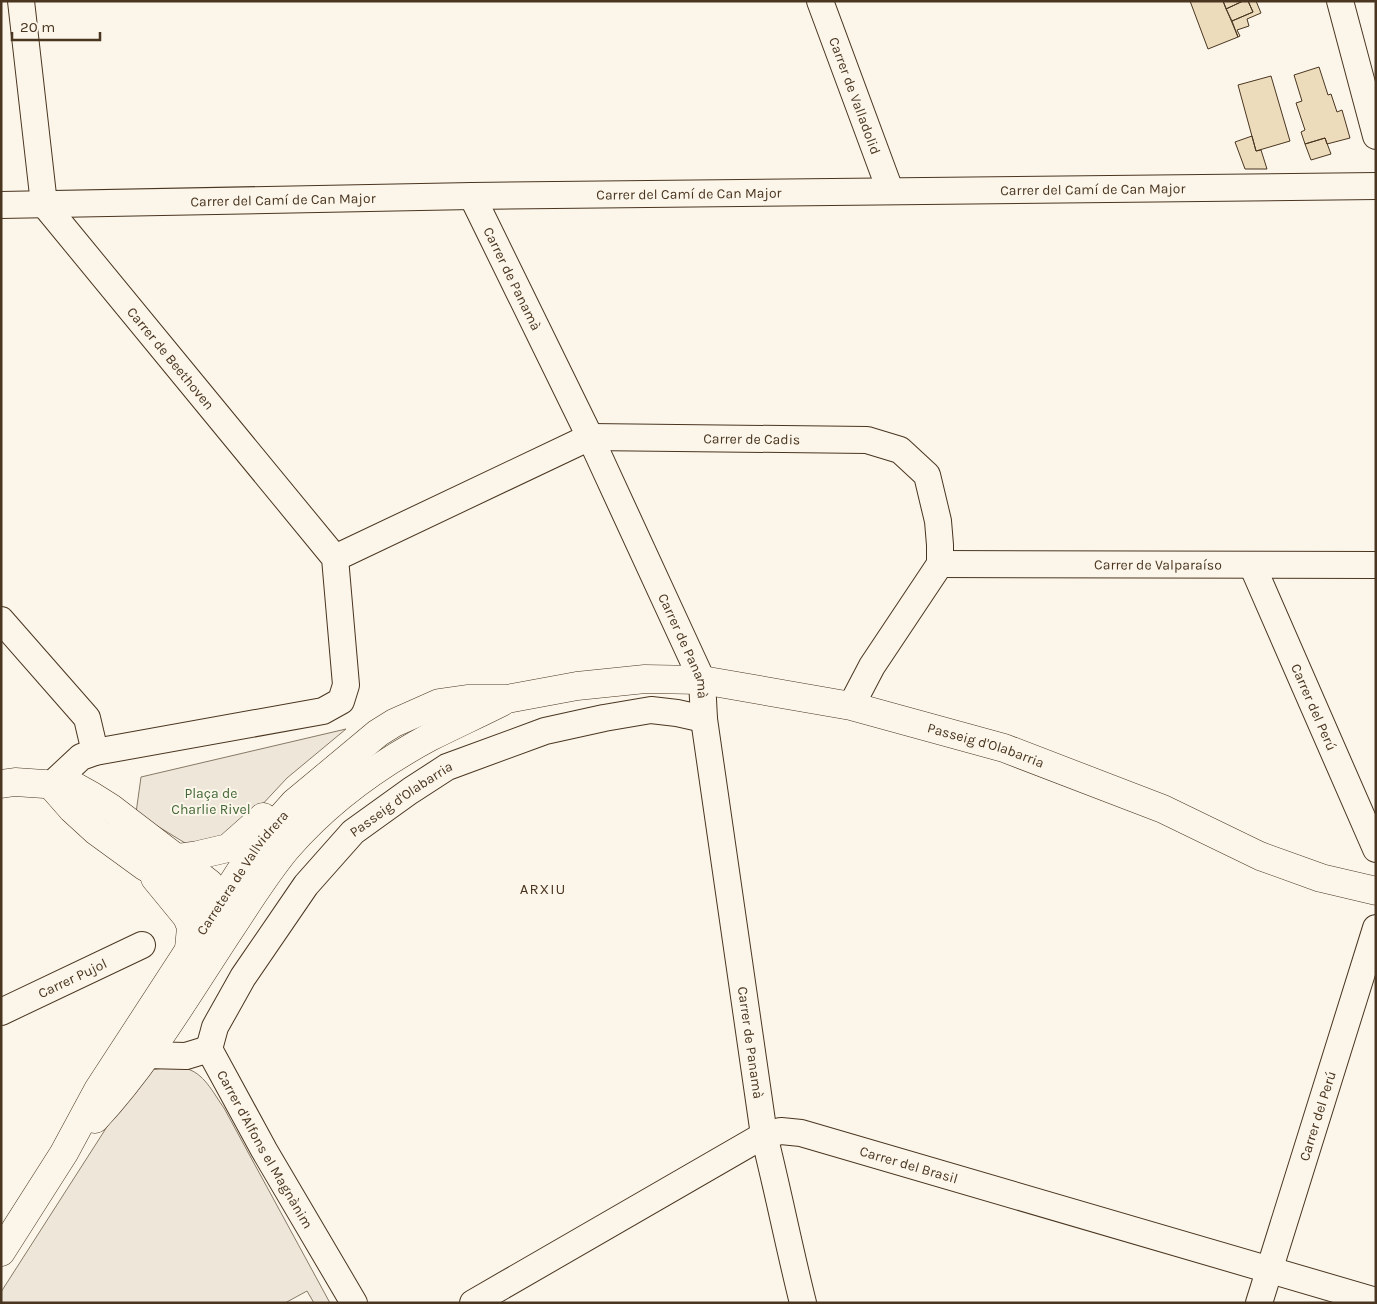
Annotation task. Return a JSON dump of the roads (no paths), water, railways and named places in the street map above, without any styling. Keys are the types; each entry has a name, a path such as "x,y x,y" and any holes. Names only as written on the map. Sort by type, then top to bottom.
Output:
{"main road":[{"name":"Passeig d'Olabarria","path":"577,686 645,679 702,680 851,706 1004,748 1163,809 1260,856 1321,878 1376,891"},
{"name":"Carretera de Vallvidrera","path":"64,1153 128,1082 146,1055 201,953 220,901 260,842 278,820 301,798 378,732 439,703 466,699 507,699 577,686"},
{"name":"Carretera de Vallvidrera","path":"1,1252 64,1153 98,1090 201,953 278,859 316,818 377,770 431,737 507,699"},
{"path":"177,858 228,848 317,765 336,752 378,732"},
{"path":"1,784 15,782 74,786 111,808 208,882 220,901"},
{"path":"52,785 72,809 96,831 144,866 208,902 220,901 237,893 278,859"},
{"path":"144,866 187,917 201,953"}],"street":[{"path":"21,1 44,204"},
{"name":"Carrer de Valladolid","path":"820,1 890,190"},
{"path":"1340,1 1376,136"},
{"name":"Carrer del Camí de Can Major","path":"1,205 890,190 1376,186"},
{"name":"Carrer de Panamà","path":"472,196 590,437 702,680 704,719 764,1135 776,1182 784,1230 803,1303"},
{"name":"Carrer de Beethoven","path":"44,204 335,558"},
{"name":"Carrer de Cadis","path":"335,558 590,437 867,440 900,450 927,475 938,521 940,564"},
{"path":"52,785 81,757 95,752 323,711 341,701 346,685 335,558"},
{"path":"851,706 872,666 940,564"},
{"name":"Carrer de Valparaíso","path":"940,564 1376,565"},
{"name":"Carrer del Perú","path":"1252,565 1376,849"},
{"path":"1,620 88,718 95,752"},
{"name":"Passeig d'Olabarria","path":"209,1049 215,1027 243,977 306,885 353,832 410,791 447,767 545,731 651,710 704,719"},
{"name":"Carrer del Perú","path":"1259,1303 1376,928"},
{"name":"Carrer Pujol","path":"1,1012 142,945"},
{"path":"146,1055 186,1056 209,1049"},
{"name":"Carrer d'Alfons el Magnànim","path":"209,1049 264,1150 354,1303"},
{"name":"Carrer del Brasil","path":"473,1303 764,1135 781,1131 801,1133 1376,1301"}],"district":[{"name":"ARXIU","path":"543,889"}],"park label":[{"name":"Plaça de Charlie Rivel","path":"211,802"}]}
